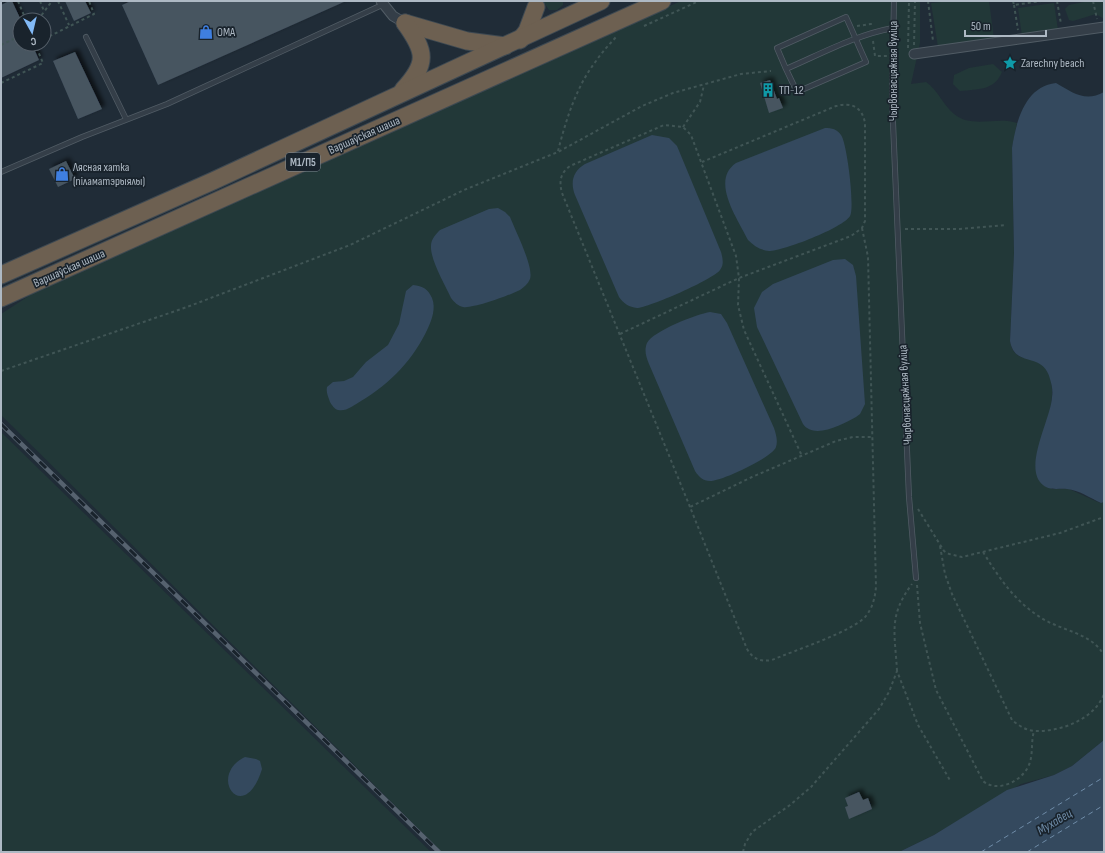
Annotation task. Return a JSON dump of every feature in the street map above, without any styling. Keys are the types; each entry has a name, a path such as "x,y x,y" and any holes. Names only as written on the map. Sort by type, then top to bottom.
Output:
{"highway":[{"name":"Варшаўская шаша","path":"1,275 213,181 601,1"},
{"name":"Варшаўская шаша","path":"1,298 662,1"},
{"path":"405,23 467,41 512,43 528,31 535,4"},
{"path":"398,95 420,70 422,61 417,39 405,23"}],"street":[{"path":"382,3 393,16 405,23"},
{"path":"911,54 1101,28"}],"lane":[{"name":"Чырвонасцяжная вуліца","path":"894,1 892,99 910,497 916,578"},
{"path":"1,172 126,119 167,104 382,3"},
{"path":"846,17 855,38 866,62 796,92 777,48 846,17"},
{"path":"786,69 855,38 872,32 893,28"},
{"path":"86,37 126,119"}],"path":[{"path":"18,1 23,12"},
{"path":"40,1 45,11 52,1"},
{"path":"58,1 69,26"},
{"path":"52,35 94,14 89,1"},
{"path":"909,1 911,54"},
{"path":"911,54 915,1"},
{"path":"928,1 934,52"},
{"path":"1013,1 1020,40"},
{"path":"1014,5 1042,1"},
{"path":"1057,1 1063,34"},
{"path":"1093,1 1101,28"},
{"path":"850,27 871,24 875,56 893,56"},
{"path":"558,152 567,116 584,82 595,61 617,36"},
{"path":"1,44 12,39"},
{"path":"1,83 43,63 38,52"},
{"path":"1,371 187,307 343,248 464,190 558,152 642,106 673,93 740,74 771,71"},
{"path":"683,127 700,102 704,84"},
{"path":"702,162 836,106 853,105 862,111 865,123 866,215 862,228 868,257 876,587 872,607 853,627 772,660 761,661 755,659 747,649 562,193 560,187 562,175 570,166 658,127 671,124 683,127 691,135 736,256 739,278 738,305 744,330 802,456"},
{"path":"898,228 960,229 1006,225"},
{"path":"620,334 739,278 851,236 862,228"},
{"path":"690,507 752,477 845,438 860,436 872,437"},
{"path":"910,497 929,525 940,546 944,551 956,556 970,556 1060,533 1104,517"},
{"path":"940,546 945,574 952,594 1008,714 1018,724 1034,731 1066,726 1078,721 1096,708 1104,694"},
{"path":"984,552 1004,584 1025,607 1049,623 1093,641 1104,655"},
{"path":"916,578 920,623 936,690 979,777 986,784 995,787 1005,785 1020,776 1030,763 1034,731"},
{"path":"916,578 903,596 896,611 894,628 897,671 918,726 951,782"},
{"path":"743,852 744,844 752,832 790,805 811,787 879,709 889,692 897,671"}],"green space":[{"path":"543,1 563,1 563,5 557,10 549,10"},
{"path":"681,1 920,1 920,43 911,84 926,82 934,89 946,106 954,114 969,121 1009,121 1017,123 1012,148 1014,253 1010,341 1014,352 1021,357 1040,363 1045,367 1051,378 1052,398 1050,410 1052,489 1069,489 1100,503 1104,502 1104,740 1072,766 1054,775 1021,784 934,835 899,852 442,852 1,415 1,314 35,292"},
{"path":"950,1 989,1 994,39 938,47 931,3"},
{"path":"1089,1 1104,1 1104,19 1096,14 1073,21 1069,20 1065,9 1069,5"},
{"path":"1054,3 1058,30 1022,36 1018,8"},
{"path":"993,64 1002,72 995,83 990,86 960,91 953,84 954,75 969,68"},
{"path":"1,432 431,852 1,852"}],"water":[{"path":"1056,83 1079,95 1091,96 1104,92 1104,502 1101,503 1076,491 1046,487 1037,477 1035,467 1036,455 1050,406 1052,386 1046,370 1042,365 1017,355 1013,350 1010,341 1014,253 1012,148 1016,127 1024,107 1030,98 1045,86"},
{"path":"825,128 836,130 841,135 846,150 852,201 850,216 836,227 787,247 769,251 757,247 748,240 728,200 726,180 729,171 736,163"},
{"path":"652,135 669,138 677,146 721,252 723,264 720,270 706,280 654,303 637,308 627,305 619,297 575,195 573,181 575,173 585,164"},
{"path":"498,208 510,217 520,239 529,266 530,279 520,290 492,301 475,306 463,307 456,304 451,298 438,272 431,251 432,241 440,230 489,209"},
{"path":"845,259 853,265 856,276 865,404 860,414 856,417 836,427 821,431 814,431 808,429 803,424 757,327 754,308 762,292 773,284 833,260"},
{"path":"413,285 420,286 429,292 434,306 429,325 416,350 400,370 382,387 347,409 335,409 330,402 327,387 333,382 344,381 353,377 366,362 388,345 399,324 406,291"},
{"path":"710,312 721,314 727,323 774,428 777,442 776,447 766,457 725,477 710,481 701,478 695,471 649,364 646,356 646,346 651,338 666,328"},
{"name":"Мухавец","path":"1104,740 1104,852 899,852 934,835 1007,790 1054,775 1072,766"},
{"path":"245,757 260,761 262,769 255,786 246,794 238,796 232,792 228,784 229,775 234,765"}],"building":[{"path":"12,1 17,12 12,12 12,52 36,52 39,60 1,78 1,5"},
{"path":"65,1 85,1 91,13 74,21"},
{"name":"ОМА","path":"131,1 346,1 158,85 122,5"},
{"path":"75,52 102,109 78,119 53,61"},
{"name":"ТП-12","path":"770,80 777,99 779,98 783,108 769,113 760,83"},
{"name":"Лясная хатка (піламатэрыялы)","path":"66,161 75,179 58,187 49,169"},
{"path":"859,792 863,800 868,798 872,809 849,819 845,807 848,806 845,798"}],"ferry route":[{"path":"981,852 1104,777"},
{"path":"1027,852 1104,805"}],"railway":[{"path":"1,424 439,852"}],"place":[{"name":"ОМА","path":"206,32"},
{"name":"Zarechny beach","path":"1010,63"},
{"name":"ТП-12","path":"768,90"},
{"name":"Лясная хатка (піламатэрыялы)","path":"62,174"}]}
